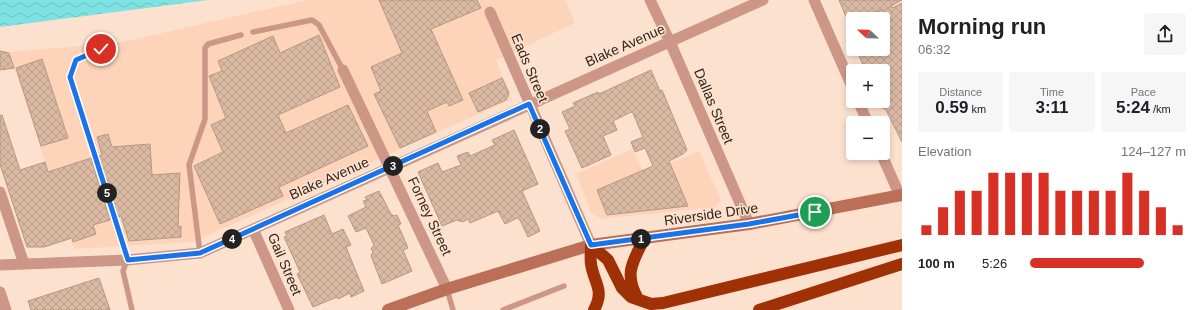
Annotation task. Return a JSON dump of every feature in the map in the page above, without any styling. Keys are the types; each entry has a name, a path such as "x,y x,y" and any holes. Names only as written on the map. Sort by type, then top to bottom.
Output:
{"highway":[{"path":"640,302 631,286 630,277 634,259 644,239"},
{"path":"591,245 608,260 622,288 631,297 640,302 651,304 663,303 902,244"},
{"path":"591,245 591,265 600,288 599,300 594,310"},
{"path":"759,310 902,264"}],"main road":[{"name":"Riverside Drive","path":"388,310 447,289 591,245 749,224 901,195"}],"street":[{"name":"Dallas Street","path":"650,0 670,42 749,224"},
{"name":"Blake Avenue","path":"0,265 128,260 200,253 763,0"},
{"path":"814,0 846,73"},
{"name":"Eads Street","path":"490,12 591,245"},
{"name":"Forney Street","path":"343,70 391,167 447,289"},
{"path":"884,160 901,195"},
{"path":"0,192 24,264"},
{"name":"Gail Street","path":"253,229 289,310"},
{"path":"0,292 6,310"}],"lane":[{"path":"253,32 312,20 319,25 343,70"},
{"path":"200,253 189,165 205,119 205,48 208,44 241,35"},
{"path":"101,49 76,60 70,77 128,260 123,272 132,310"},
{"path":"503,310 564,286"},
{"path":"447,289 453,310"}],"shaded area":[{"path":"307,0 566,0 575,23 496,60 512,99 193,242 74,249 14,68 0,53 122,42"},
{"path":"632,149 645,174 699,151 721,200 716,207 601,219 591,212 576,174"}],"water":[{"path":"0,0 208,0 0,27"}],"building":[{"path":"379,0 477,0 481,8 431,29 463,100 449,106 447,102 427,111 436,132 400,148 374,94 381,91 371,67 402,53"},
{"path":"839,0 902,0 891,6 892,8 902,3 902,142 885,108 890,108 890,64 863,64 859,56 890,56 890,12 883,12 883,10 878,12 846,12 846,17"},
{"path":"319,35 340,87 278,115 286,133 348,105 368,146 279,187 283,196 220,224 194,166 223,152 211,125 226,118 209,76 222,71 218,61 273,36 280,53"},
{"path":"0,51 9,53 14,68 0,70"},
{"path":"42,59 68,138 41,146 16,68"},
{"path":"651,70 660,91 662,90 687,150 683,154 669,161 688,206 607,215 597,190 653,166 645,148 635,152 631,142 643,137 633,113 631,112 613,121 617,130 603,136 611,155 582,168 565,131 570,129 562,112 575,106 573,103 598,92 599,94"},
{"path":"502,78 509,93 506,100 478,112 469,93"},
{"path":"0,115 2,115 20,170 45,162 48,172 91,158 110,220 93,225 96,234 73,242 72,238 44,247 27,247 0,164"},
{"path":"514,130 538,184 522,191 540,231 528,237 520,220 517,218 505,224 498,211 470,223 468,219 463,222 457,220 442,226 418,172 438,163 442,172 461,165 457,156 468,152 470,156 495,145 492,140"},
{"path":"108,134 112,147 150,144 152,175 180,173 178,227 181,226 181,237 129,241 121,216 118,217 99,156 102,155 97,137"},
{"path":"379,191 391,214 394,216 397,215 401,224 398,225 408,248 403,250 412,271 382,284 371,256 373,252 371,249 374,245 366,228 356,232 348,216 366,207 363,201 367,200 365,197"},
{"path":"324,215 332,234 343,229 351,245 346,247 364,291 351,297 350,293 338,299 337,297 313,307 297,274 300,272 284,237 287,236 285,232"},
{"path":"99,278 110,310 31,310 28,301"}],"route":[{"path":"101,49 76,60 70,77 128,260 200,253 529,104 591,245 749,224 815,212"}]}
